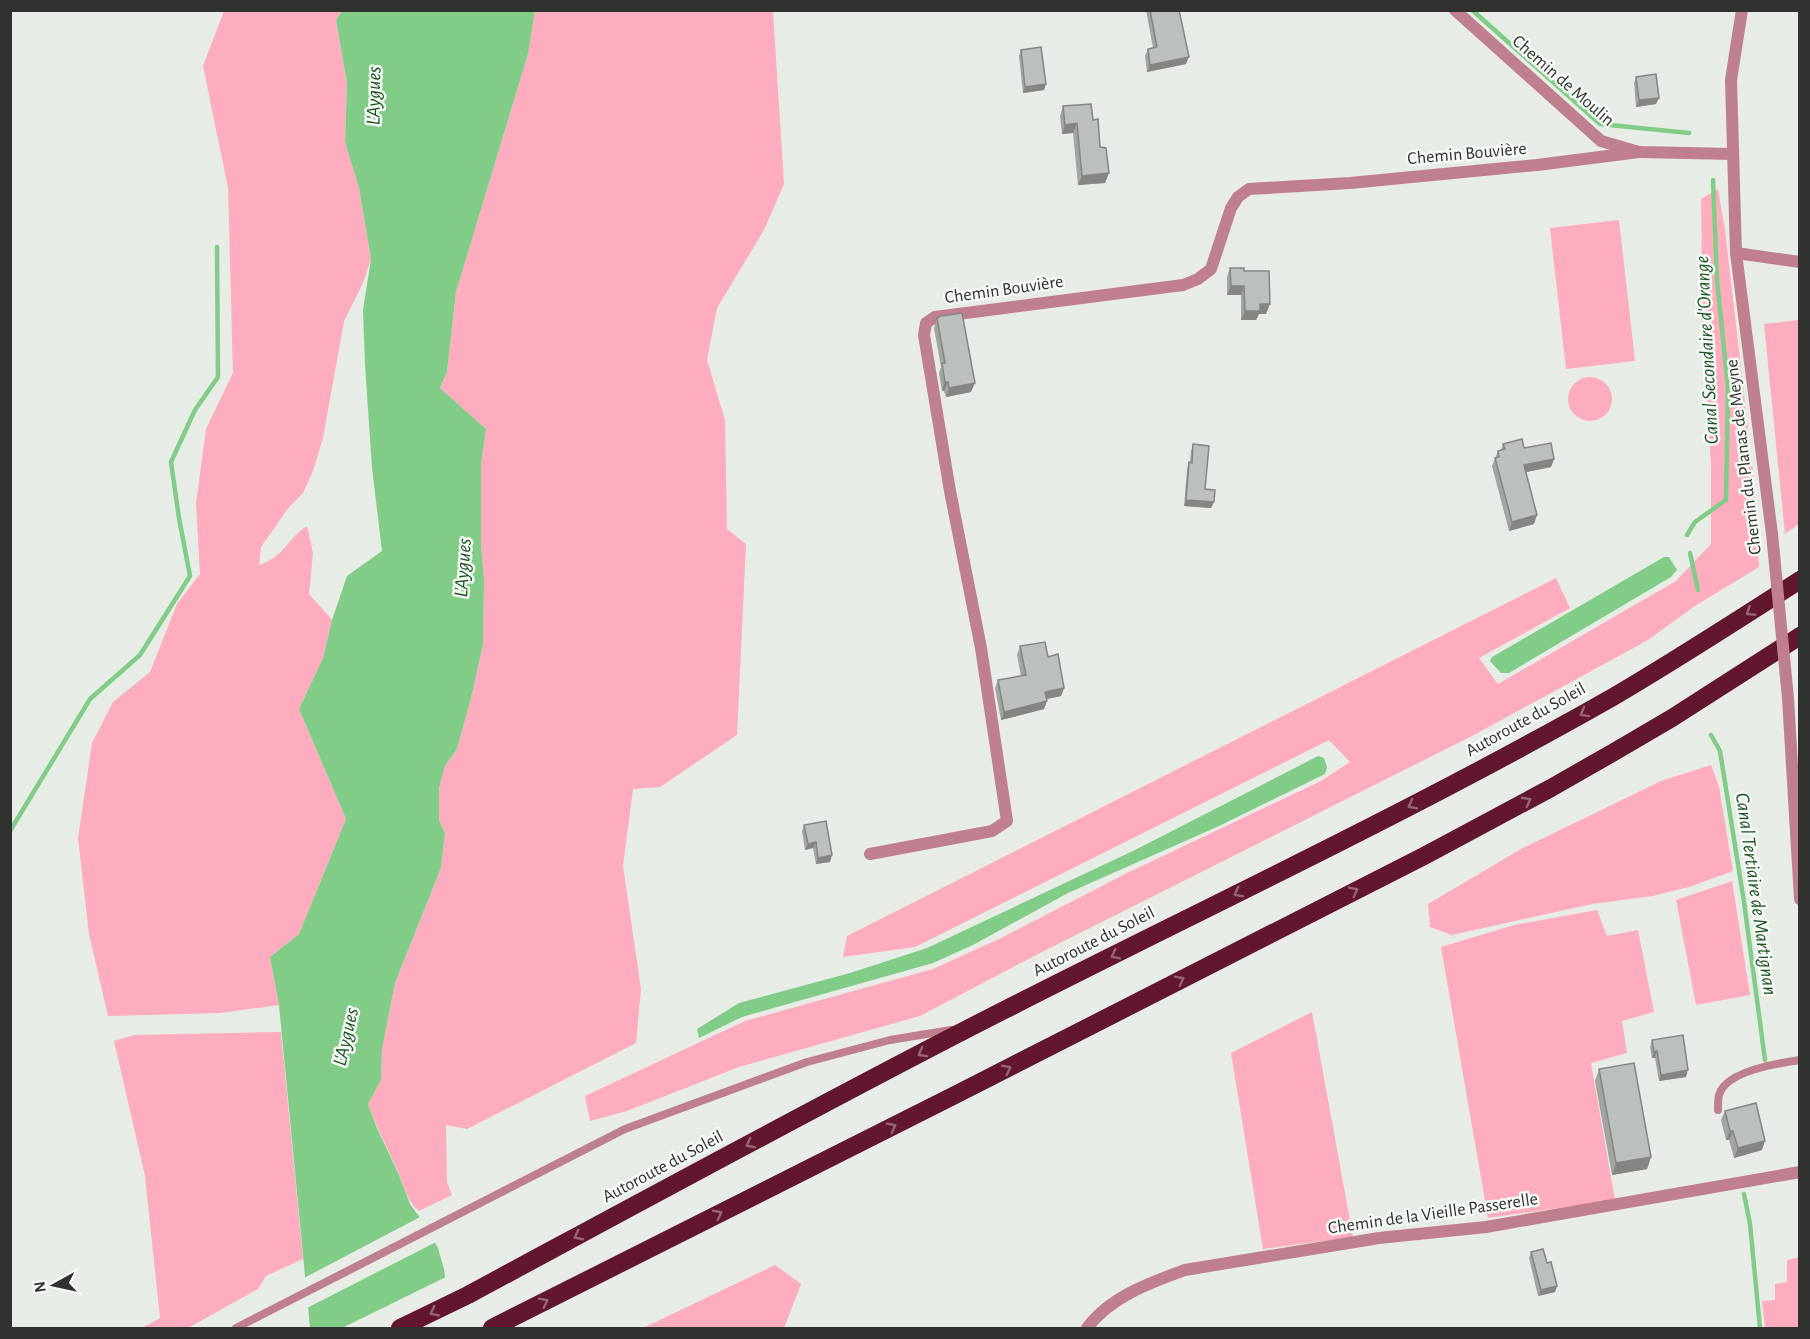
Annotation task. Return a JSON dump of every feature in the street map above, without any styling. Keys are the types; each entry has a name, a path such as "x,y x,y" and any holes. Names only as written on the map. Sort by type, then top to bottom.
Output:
{"highway":[{"name":"Autoroute du Soleil","path":"400,1329 971,1027 1498,760 1616,695 1800,580"},
{"path":"492,1329 955,1095 1551,788 1653,729 1800,636"}],"street":[{"name":"Chemin de Moulin","path":"1455,10 1601,141 1639,152 1732,154"},
{"name":"Chemin du Planas de Meyne","path":"1742,10 1731,80 1736,253 1772,534 1788,698 1800,899"},
{"name":"Chemin Bouvière","path":"870,854 993,831 1007,821 981,648 950,490 924,335 926,323 935,317 1183,285 1198,279 1211,269 1231,208 1238,196 1249,189 1350,183 1537,165 1639,152"},
{"path":"1736,253 1800,262"},
{"name":"Chemin de la Vieille Passerelle","path":"1087,1329 1103,1310 1125,1296 1154,1281 1185,1270 1379,1238 1485,1227 1800,1172"}],"lane":[{"path":"236,1329 625,1129 807,1062 890,1040 971,1027"},
{"path":"1718,1110 1719,1094 1739,1074 1800,1060"}],"shaded area":[{"path":"224,11 342,11 336,20 347,83 345,142 359,188 371,259 363,283 344,321 323,438 313,471 303,493 289,507 261,547 259,565 274,558 307,526 313,553 309,594 332,620 323,658 299,709 346,819 299,934 270,957 279,1005 220,1013 108,1016 89,934 78,838 92,743 113,702 150,672 177,604 200,574 196,503 206,429 233,373 228,188 203,66"},
{"path":"535,11 773,11 784,184 764,230 717,308 707,360 725,420 727,529 746,544 737,735 660,787 633,789 623,866 641,989 636,1043 467,1129 446,1125 447,1182 452,1195 419,1211 407,1194 368,1104 381,1080 382,1049 395,983 441,868 445,833 439,820 439,788 445,766 457,749 483,645 481,464 486,429 440,388 447,372 456,292 528,54"},
{"path":"1718,189 1725,230 1753,471 1759,567 1695,606 1648,640 1472,736 1040,953 920,1016 739,1067 627,1111 590,1121 585,1096 745,1021 933,969 1321,781 1350,762 1329,740 915,947 843,957 847,936 1556,578 1570,608 1479,658 1498,684 1676,581 1711,544 1711,465 1703,340 1701,199"},
{"path":"1619,220 1635,361 1566,369 1550,228"},
{"path":"1799,320 1799,524 1785,534 1764,324"},
{"path":"1590,377 1605,384 1612,399 1605,414 1590,421 1575,414 1568,399 1575,384"},
{"path":"1711,765 1719,787 1733,871 1689,887 1653,896 1592,904 1452,935 1430,927 1428,904 1521,849 1661,781"},
{"path":"1732,881 1750,995 1696,1005 1676,900"},
{"path":"1597,910 1607,936 1638,930 1654,1012 1622,1021 1627,1053 1591,1063 1615,1200 1488,1218 1441,947 1514,925"},
{"path":"1312,1012 1353,1237 1263,1249 1231,1053"},
{"path":"281,1032 303,1259 266,1276 258,1289 188,1328 142,1328 160,1318 145,1176 114,1041 134,1035"},
{"path":"1799,1257 1799,1328 1765,1328 1762,1301 1775,1300 1775,1284 1787,1282 1787,1260"},
{"path":"775,1265 801,1284 784,1328 643,1328"}],"water":[{"name":"L'Aygues","path":"342,11 535,11 528,54 456,292 447,372 440,388 486,429 481,464 483,645 457,749 445,766 439,788 439,820 445,833 441,868 395,983 382,1049 381,1080 368,1104 410,1204 438,1248 444,1269 453,1328 310,1328 279,1005 270,957 299,934 346,819 299,709 323,658 332,620 347,576 382,551 372,468 365,365 363,310 371,259 359,188 345,142 347,83 336,20"},
{"path":"1664,557 1669,557 1677,570 1671,577 1509,673 1501,673 1490,661 1492,657"},
{"path":"1318,756 1324,758 1327,767 1325,774 1219,826 1068,893 973,945 933,963 742,1017 699,1038 697,1029 739,1003 850,973 927,948 1135,850"}],"pier":[{"path":"422,1216 438,1241 305,1309 302,1279"},
{"path":"448,1276 456,1328 342,1328"}],"building":[{"path":"1150,10 1179,10 1189,57 1150,65 1148,49 1157,47"},
{"path":"1041,47 1046,84 1025,87 1021,50"},
{"path":"1656,74 1659,98 1639,100 1636,77"},
{"path":"1091,104 1093,120 1098,119 1100,147 1106,148 1109,173 1082,176 1077,123 1065,125 1063,106"},
{"path":"1230,268 1244,268 1244,271 1269,271 1270,304 1260,304 1260,311 1245,311 1244,286 1231,286"},
{"path":"962,313 975,383 949,388 948,382 945,382 942,363 945,363 937,318"},
{"path":"1522,439 1524,448 1551,443 1554,459 1524,465 1537,515 1512,522 1495,458 1499,457 1498,451 1505,449 1503,444"},
{"path":"1193,444 1209,446 1205,489 1215,490 1214,502 1186,500"},
{"path":"1045,642 1048,657 1058,654 1064,688 1045,692 1047,701 1004,712 998,680 1026,675 1020,646"},
{"path":"826,821 832,855 818,858 816,842 808,844 804,825"},
{"path":"1683,1035 1688,1070 1661,1075 1657,1051 1654,1052 1652,1040"},
{"path":"1634,1063 1651,1157 1616,1163 1599,1069"},
{"path":"1756,1103 1765,1141 1738,1148 1733,1131 1730,1131 1725,1111"},
{"path":"1543,1249 1547,1263 1551,1262 1557,1286 1541,1290 1531,1252"}],"waterway":[{"name":"Canal Secondaire d'Orange","path":"1472,10 1600,124 1689,133"},
{"name":"Canal Secondaire d'Orange","path":"1687,535 1695,522 1726,500 1728,388 1717,280 1713,180"},
{"path":"10,831 90,699 140,655 190,576 171,462 195,410 218,377 217,247"},
{"name":"Canal Secondaire d'Orange","path":"1690,553 1698,590"},
{"name":"Canal Tertiaire de Martignan","path":"1711,735 1720,751 1744,902 1765,1060"},
{"name":"Canal Tertiaire de Martignan","path":"1744,1194 1750,1224 1760,1328"}]}
